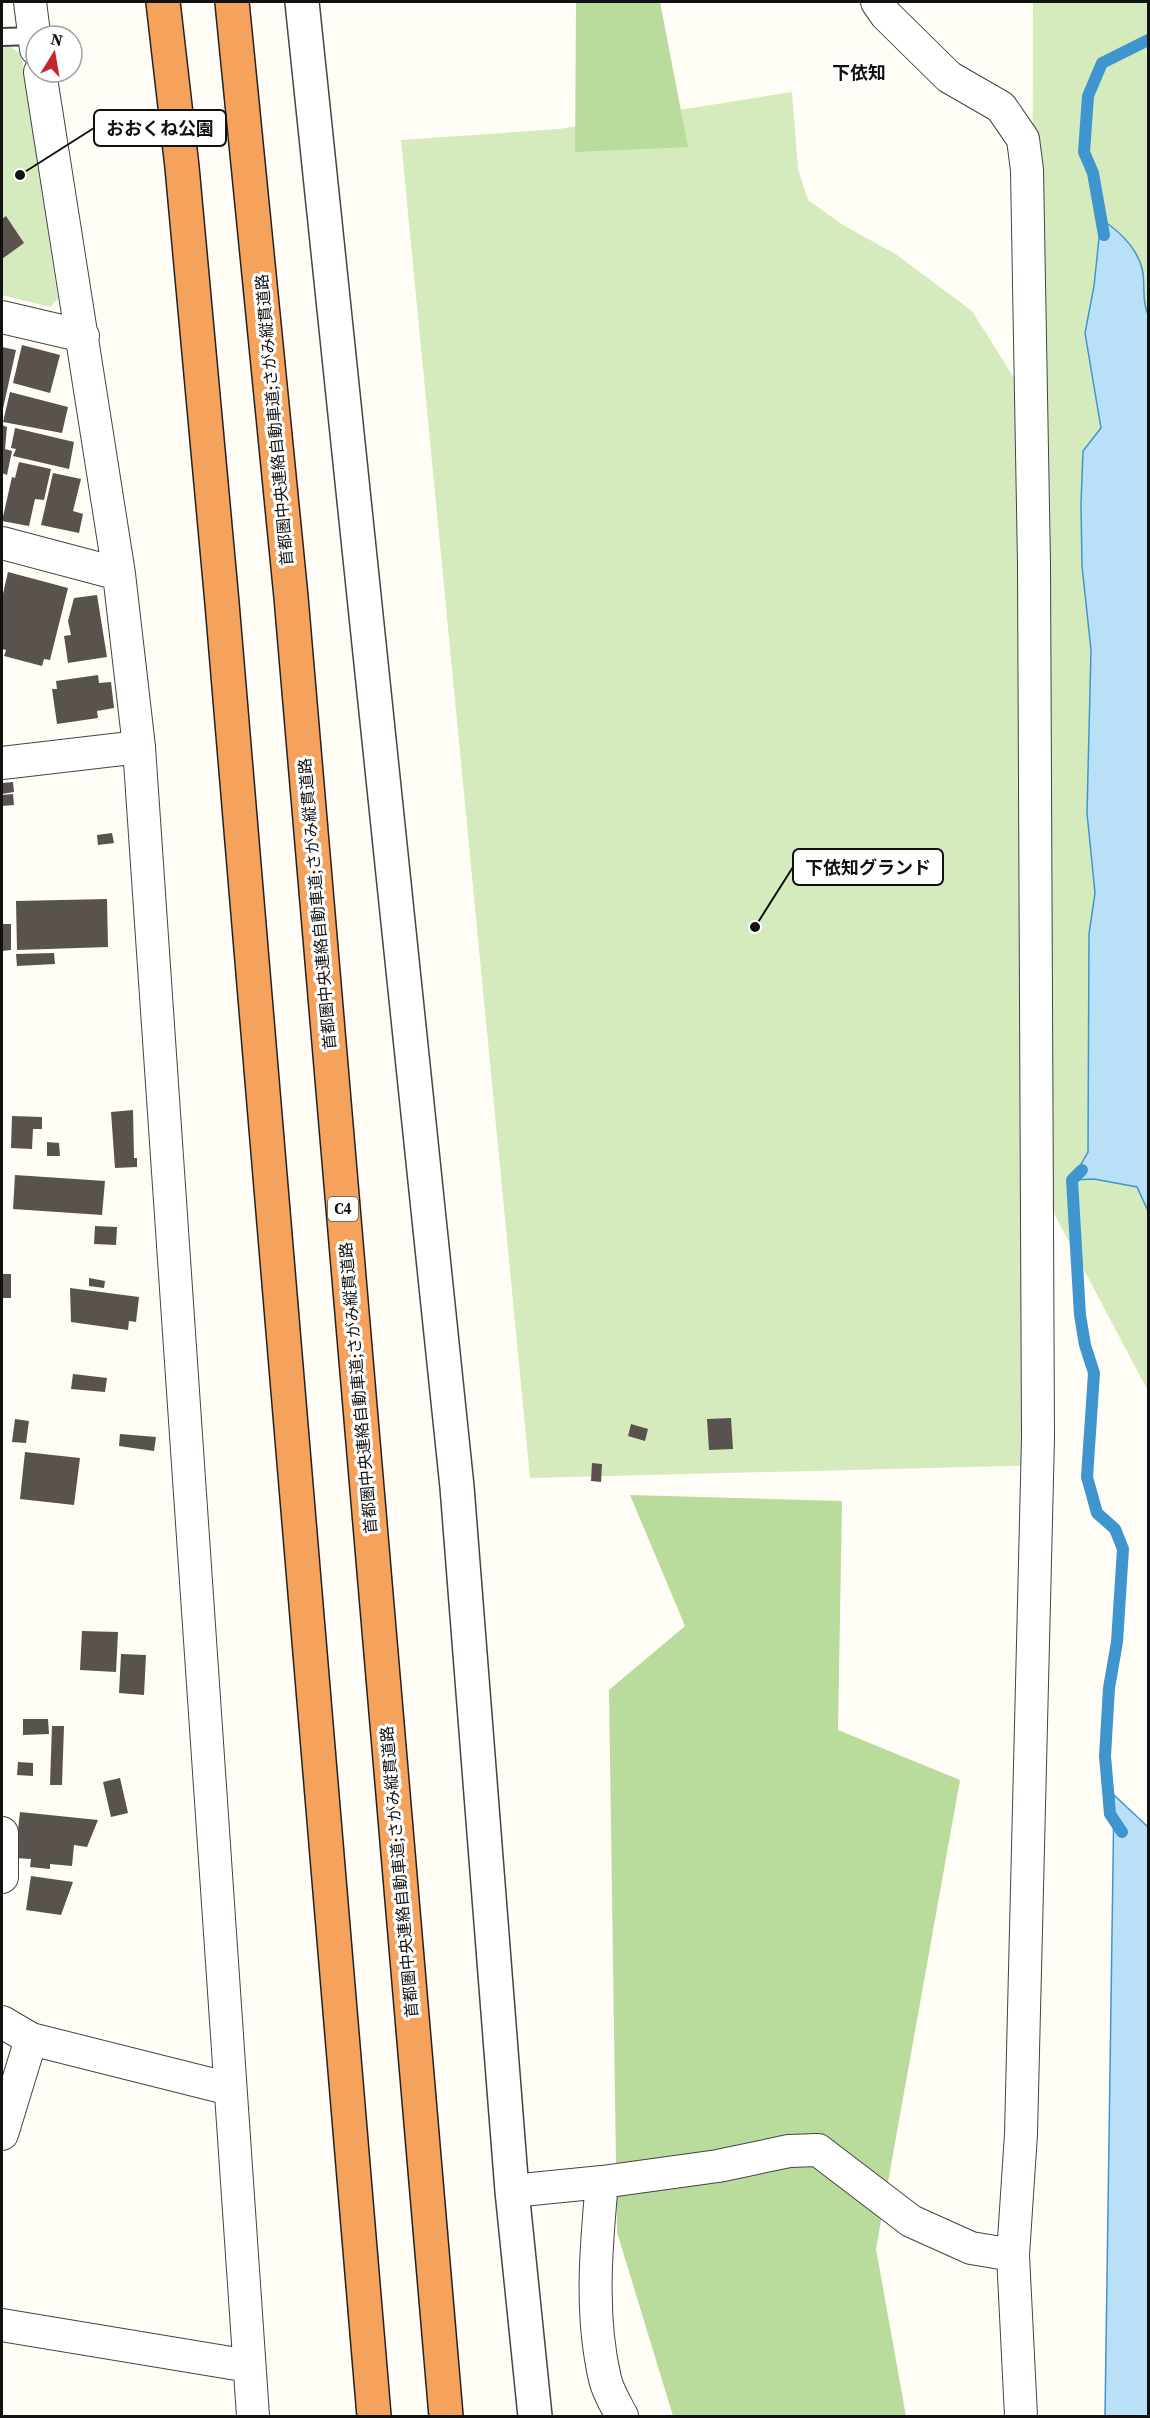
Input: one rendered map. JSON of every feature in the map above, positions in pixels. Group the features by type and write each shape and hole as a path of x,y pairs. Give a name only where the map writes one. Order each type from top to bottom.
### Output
{"highway":[{"path":"163,2 182,167 224,627 374,2416"},
{"name":"首都圏中央連絡自動車道;さがみ縦貫道路","path":"232,2 292,609 446,2416"}],"street":[{"path":"30,2 33,24"},
{"path":"302,2 457,1487 512,2191 535,2416"},
{"path":"877,2 886,15 949,77 1001,107 1023,139 1027,170 1034,576 1038,1438 1022,2134 1013,2255 1021,2416"},
{"path":"42,84 119,574 139,747 253,2416"},
{"path":"2,317 83,336"},
{"path":"2,543 119,574"},
{"path":"2,763 139,747"},
{"path":"2,1833 2,1877"},
{"path":"2,2022 31,2039 230,2089"},
{"path":"2,2134 31,2039"},
{"path":"512,2191 602,2182 718,2166 789,2151 818,2150 911,2221 971,2248 1013,2255"},
{"path":"602,2182 596,2247 597,2323 605,2381 622,2416"},
{"path":"2,2325 249,2366"}],"lane":[{"path":"2,37 24,40"}],"green space":[{"path":"576,2 660,2 688,147 575,152"},
{"path":"1033,2 1148,2 1148,1391 1040,1187 1046,1465 530,1478 401,140 559,129 792,92 798,169 808,200 843,225 897,255 972,311 1021,389 1031,777"},
{"path":"2,45 8,45 21,54 58,299 50,307 2,295"},
{"path":"630,1495 842,1501 838,1730 960,1780 876,2249 906,2416 673,2416 617,2232 609,1690 685,1626"}],"water":[{"path":"1101,219 1126,240 1136,253 1142,268 1148,315 1148,1211 1137,1187 1094,1179 1072,1180 1088,1152 1089,934 1095,893 1087,813 1091,650 1082,566 1081,504 1083,451 1101,428 1085,333 1094,286"},
{"path":"1114,1795 1148,1827 1148,2416 1105,2416"}],"building":[{"path":"6,216 24,243 2,259 2,219"},
{"path":"22,345 60,355 50,393 13,383"},
{"path":"2,347 16,350 2,413"},
{"path":"10,392 68,407 62,433 3,422"},
{"path":"2,425 7,427 5,449 12,451 7,475 2,473"},
{"path":"15,428 74,442 69,469 13,456 16,449 11,448"},
{"path":"19,462 51,469 44,500 35,499 29,526 2,521 12,477 15,478"},
{"path":"53,473 81,479 73,511 83,514 79,533 41,525"},
{"path":"8,572 68,588 50,660 44,659 42,666 4,656 6,650 2,649 2,598"},
{"path":"97,595 107,657 68,663 64,636 71,635 68,621 74,598"},
{"path":"98,675 99,683 111,682 114,708 97,711 98,718 57,724 52,689 57,689 56,681"},
{"path":"13,782 14,792 2,794 2,783"},
{"path":"13,794 14,805 2,806 2,795"},
{"path":"112,833 114,843 98,845 97,835"},
{"path":"107,899 108,947 17,950 16,901"},
{"path":"2,924 11,924 11,950 2,951"},
{"path":"54,953 55,964 17,966 16,954"},
{"path":"133,1110 134,1158 137,1158 137,1167 115,1168 111,1112"},
{"path":"12,1116 42,1117 42,1129 33,1129 32,1149 11,1148"},
{"path":"47,1142 59,1143 60,1156 47,1156"},
{"path":"15,1175 105,1181 102,1215 13,1209"},
{"path":"95,1226 117,1227 116,1245 94,1244"},
{"path":"2,1274 11,1274 11,1298 2,1298"},
{"path":"89,1278 105,1281 104,1288 89,1286"},
{"path":"70,1288 139,1297 136,1322 129,1321 128,1330 71,1322"},
{"path":"73,1374 107,1378 105,1392 71,1389"},
{"path":"731,1418 733,1449 709,1450 707,1419"},
{"path":"15,1419 29,1421 26,1443 12,1442"},
{"path":"631,1424 648,1429 645,1441 628,1436"},
{"path":"120,1434 156,1437 154,1451 119,1446"},
{"path":"25,1452 80,1458 74,1505 20,1499"},
{"path":"592,1463 602,1464 601,1482 591,1481"},
{"path":"82,1631 118,1632 116,1672 80,1670"},
{"path":"121,1654 146,1655 144,1695 119,1693"},
{"path":"23,1719 48,1719 49,1734 23,1735"},
{"path":"52,1726 64,1726 62,1785 50,1785"},
{"path":"18,1762 33,1763 33,1776 17,1775"},
{"path":"120,1778 128,1813 111,1817 103,1782"},
{"path":"20,1812 98,1820 87,1847 74,1845 72,1866 50,1864 50,1869 30,1867 31,1859 15,1858"},
{"path":"31,1876 73,1882 61,1915 26,1910"}],"waterway":[{"path":"1104,235 1093,173 1084,152 1088,96 1102,63 1148,40"},
{"path":"1082,1170 1072,1180 1080,1315 1085,1345 1094,1373 1087,1477 1097,1513 1115,1529 1123,1549 1117,1642 1109,1688 1105,1756 1110,1814 1122,1832"}],"place":[{"name":"おおくね公園","path":"20,175"},
{"name":"下依知グランド","path":"755,927"}],"district":[{"name":"下依知","path":"859,73"}]}
